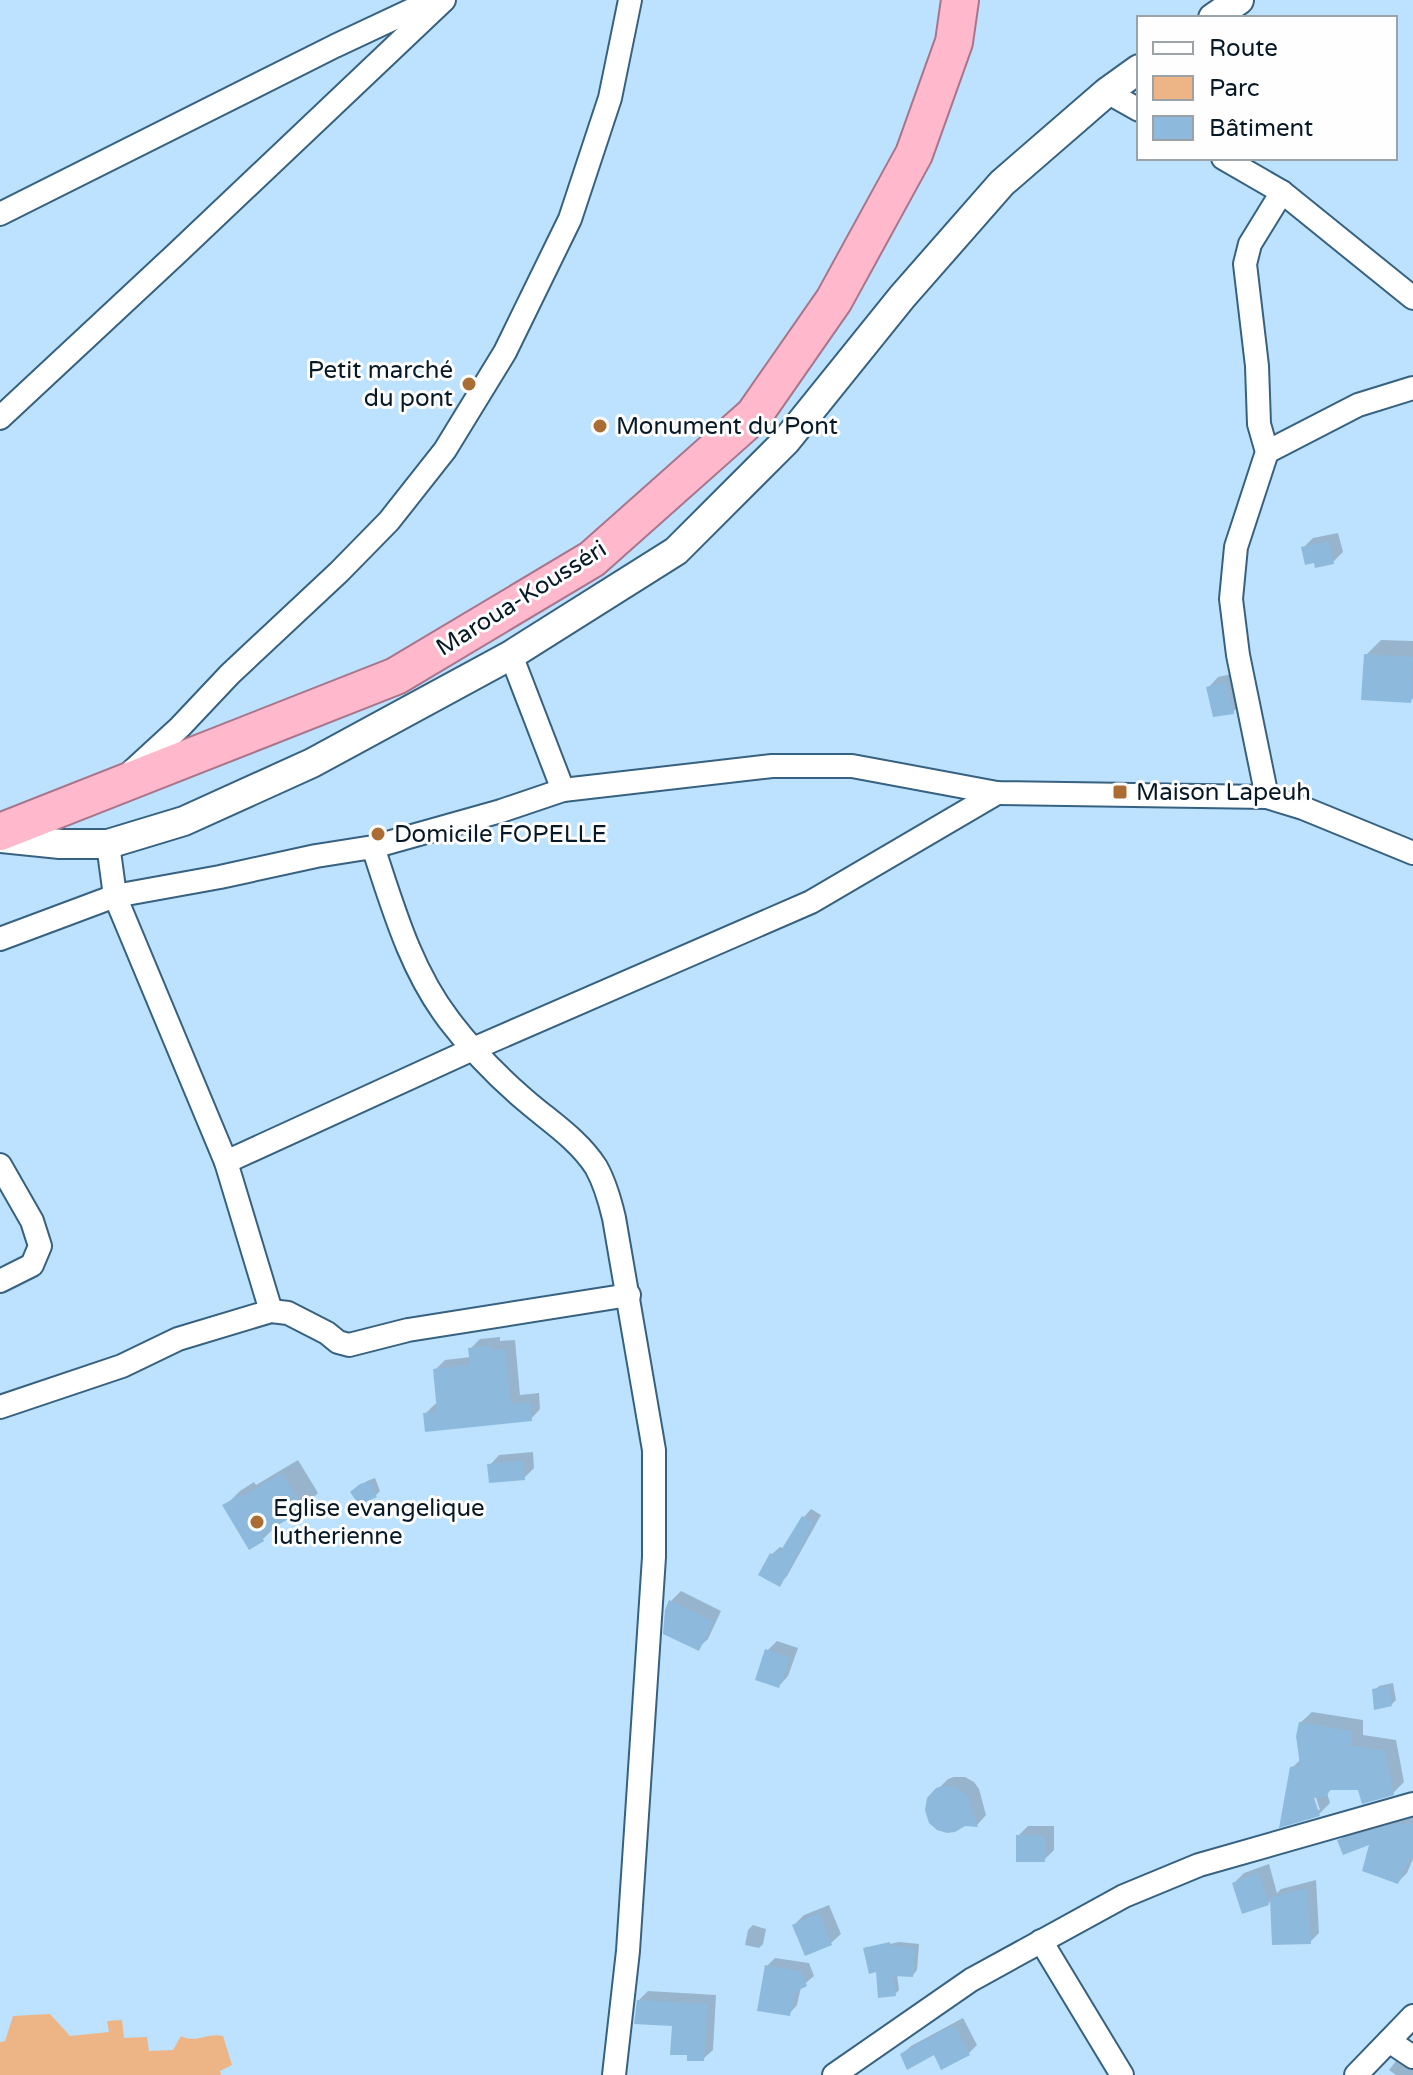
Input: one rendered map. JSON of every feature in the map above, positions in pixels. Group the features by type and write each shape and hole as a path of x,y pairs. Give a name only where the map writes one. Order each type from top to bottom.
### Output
{"highway":[{"name":"Maroua-Kousséri","path":"0,835 396,676 592,559 754,415 834,300 914,154 954,42 960,0"}],"street":[{"path":"0,214 433,0"},
{"path":"0,418 444,0"},
{"path":"116,786 349,562 389,521 445,450 505,352 570,219 610,98 630,0"},
{"path":"1216,16 1239,0"},
{"path":"0,835 60,844 108,844 184,821 312,763 511,655 676,551 786,441 902,297 1002,183 1107,92 1137,70"},
{"path":"1107,92 1137,109"},
{"path":"1226,160 1282,192 1413,298"},
{"path":"1267,797 1238,655 1231,599 1236,547 1267,452 1259,424 1257,366 1245,264 1250,244 1282,192"},
{"path":"1267,452 1358,405 1413,388"},
{"path":"511,655 563,790"},
{"path":"0,939 115,896 373,847 563,790 772,766 852,766 997,793 1267,797 1303,808 1413,853"},
{"path":"226,1162 473,1049 811,902 997,793"},
{"path":"108,844 115,896 226,1162 271,1311"},
{"path":"373,847 398,923 420,972 447,1018 473,1049 525,1100 579,1146 595,1167 608,1195 629,1295 654,1450 654,1557 628,1951 614,2075"},
{"path":"0,1165 32,1221 40,1246 32,1265 0,1281"},
{"path":"0,1407 122,1366 178,1339 271,1311 288,1313 338,1342 349,1345 408,1330 629,1295"},
{"path":"834,2075 971,1980 1124,1896 1199,1865 1413,1804"},
{"path":"1041,1941 1122,2075"},
{"path":"1356,2075 1413,2016"},
{"path":"1389,2041 1413,2057"}],"green space":[{"path":"50,2014 70,2036 109,2032 107,2021 122,2020 124,2038 147,2037 149,2051 173,2050 181,2036 192,2039 223,2036 232,2065 220,2071 221,2075 0,2075 0,2042 5,2041 13,2016"}],"building":[{"path":"1329,541 1334,564 1315,568 1314,563 1305,565 1301,547"},
{"path":"1364,654 1413,657 1411,703 1361,700"},
{"path":"1226,682 1234,714 1213,717 1206,687"},
{"path":"491,1346 491,1350 505,1349 511,1404 530,1402 532,1421 425,1432 423,1413 437,1412 433,1369 470,1365 468,1348"},
{"path":"523,1461 525,1480 489,1483 487,1464"},
{"name":"Eglise evangelique lutherienne","path":"282,1473 304,1510 261,1535 264,1541 249,1550 222,1505"},
{"path":"370,1481 377,1497 359,1505 350,1492"},
{"path":"802,1516 814,1523 780,1587 758,1575 770,1553 775,1556 778,1550 780,1552"},
{"path":"669,1600 713,1621 699,1651 663,1634"},
{"path":"765,1649 790,1658 779,1688 755,1680"},
{"path":"1389,1686 1392,1706 1374,1710 1372,1689"},
{"path":"1299,1722 1352,1731 1352,1746 1385,1751 1394,1795 1362,1804 1358,1790 1330,1790 1326,1797 1314,1798 1320,1816 1279,1828 1290,1767 1300,1765 1296,1736"},
{"path":"954,1786 967,1795 978,1827 965,1826 947,1833 929,1823 925,1810 927,1798 936,1788"},
{"path":"1399,1823 1413,1823 1413,1857 1398,1884 1362,1871 1369,1845 1343,1855 1337,1840"},
{"path":"1016,1835 1045,1835 1045,1862 1016,1862"},
{"path":"1259,1872 1269,1905 1242,1914 1232,1883"},
{"path":"1307,1888 1311,1944 1272,1945 1270,1898"},
{"path":"819,1913 832,1945 805,1956 792,1925"},
{"path":"890,1942 890,1945 915,1948 913,1977 893,1976 896,1996 878,1998 876,1972 869,1974 863,1948"},
{"path":"765,1965 801,1971 807,1986 795,1992 790,2016 757,2011"},
{"path":"637,2000 707,2004 704,2061 687,2061 687,2055 670,2055 672,2026 634,2024"},
{"path":"954,2025 970,2055 941,2070 934,2055 907,2070 900,2054"}],"place":[{"name":"Petit marché du pont","path":"469,384"},
{"name":"Monument du Pont","path":"600,426"},
{"name":"Maison Lapeuh","path":"1120,792"},
{"name":"Domicile FOPELLE","path":"378,834"},
{"name":"Eglise evangelique lutherienne","path":"257,1522"}]}
